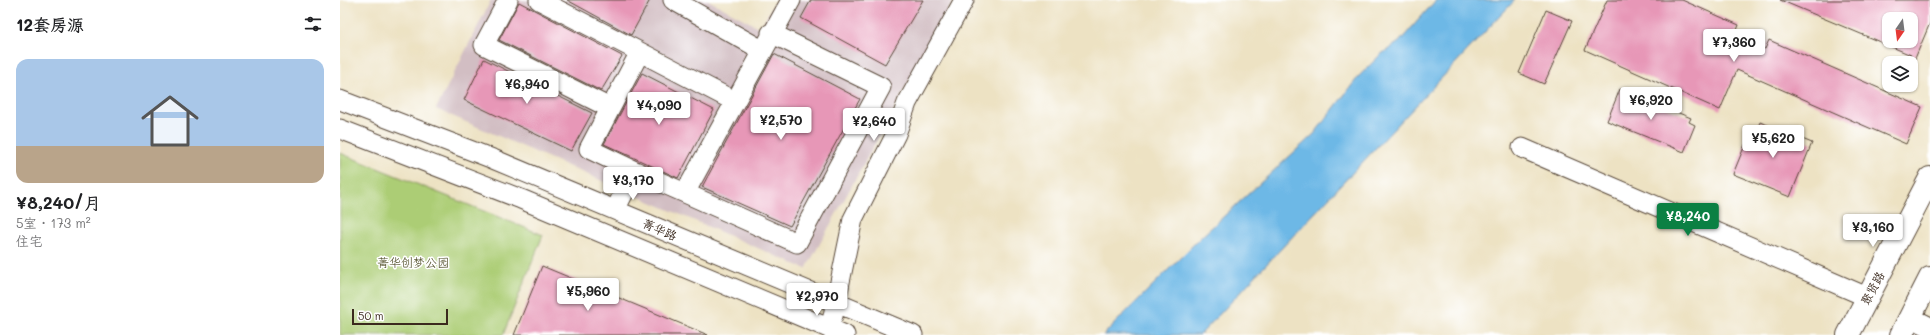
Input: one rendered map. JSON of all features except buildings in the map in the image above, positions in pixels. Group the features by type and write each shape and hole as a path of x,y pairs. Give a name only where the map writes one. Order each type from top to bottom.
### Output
{"main road":[{"name":"聚贤路","path":"1848,335 1930,178"},
{"path":"1905,326 1930,278"}],"street":[{"path":"508,0 484,45 610,108"},
{"path":"539,0 734,101"},
{"path":"672,0 762,50"},
{"path":"685,193 762,50 791,0"},
{"path":"340,129 521,199 835,333 836,304 853,219 896,134 907,103 964,0"},
{"path":"772,33 881,87 907,103"},
{"path":"640,52 589,149 797,244 881,87"},
{"name":"菁华路","path":"340,100 493,159 913,335"},
{"path":"1522,148 1867,297"},
{"path":"615,210 635,171"},
{"path":"1905,326 1930,327"}],"shaded area":[{"path":"491,0 708,0 760,28 776,0 954,0 806,269 436,109"}],"green space":[{"name":"菁华创梦公园","path":"340,153 543,235 503,335 340,335"}],"water":[{"path":"1436,0 1515,0 1200,335 1103,335 1200,238 1314,134 1359,76 1380,55 1399,42"}]}
